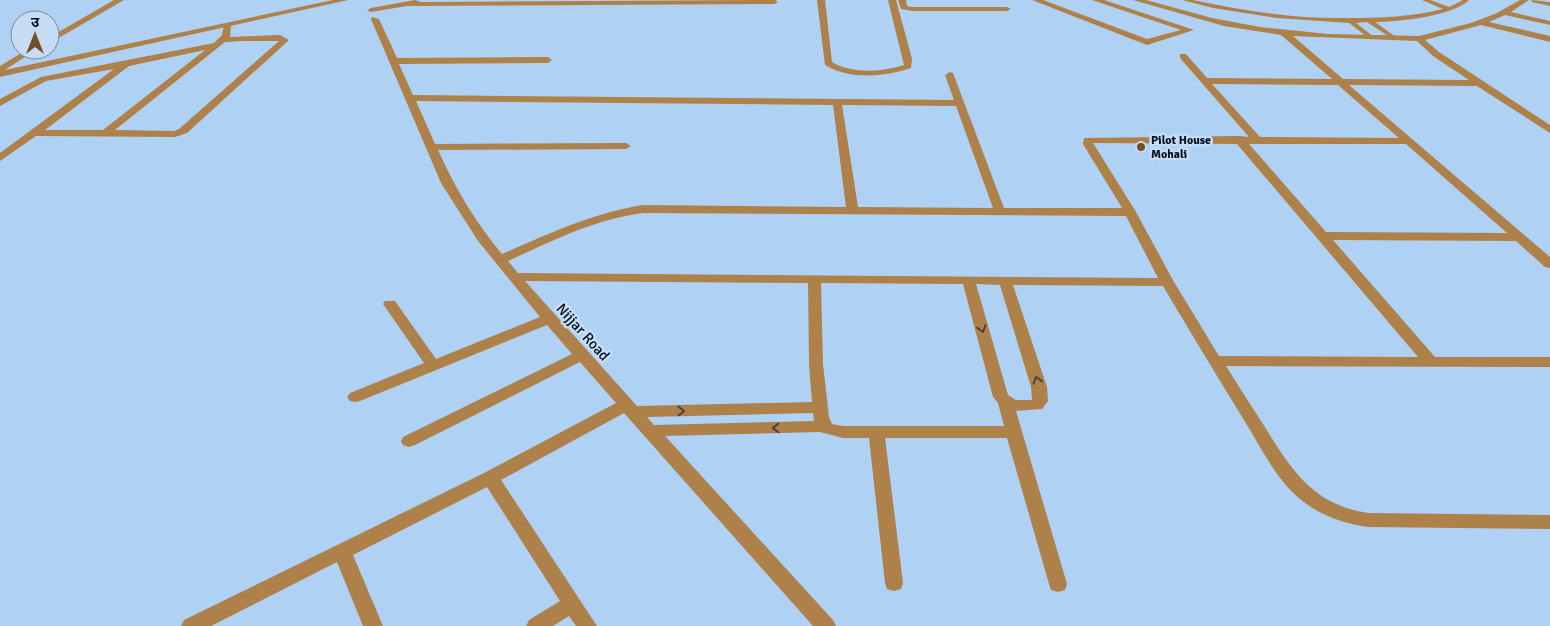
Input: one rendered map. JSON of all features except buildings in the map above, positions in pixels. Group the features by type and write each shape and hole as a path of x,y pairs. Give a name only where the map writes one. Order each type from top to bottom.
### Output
{"street":[{"path":"60,34 120,0"},
{"path":"0,74 344,0"},
{"name":"Nijjar Road","path":"365,0 447,183 464,211 500,260 549,319 629,409 826,626"},
{"path":"372,13 424,0"},
{"path":"460,2 471,0"},
{"path":"821,0 828,63 840,69 871,72 897,70 908,66 908,59 892,0"},
{"path":"902,0 904,7 912,9 1007,9"},
{"path":"1036,0 1148,42 1190,30 1103,1"},
{"path":"1137,0 1237,26 1283,32 1419,39 1483,23 1506,13 1525,0"},
{"path":"1535,0 1550,4"},
{"path":"408,4 639,1 774,2"},
{"path":"1506,13 1550,23"},
{"path":"1483,23 1550,39"},
{"path":"105,133 226,36 227,26"},
{"path":"213,29 215,36 220,41"},
{"path":"1283,32 1550,264"},
{"path":"0,103 44,79 126,64 220,41 242,38 280,38 285,40 183,131 176,134 34,133"},
{"path":"1419,39 1436,54 1550,130"},
{"path":"1183,56 1256,139"},
{"path":"0,70 16,60"},
{"path":"393,61 548,60"},
{"path":"0,158 126,64"},
{"path":"950,75 1000,212"},
{"path":"1204,81 1479,83"},
{"path":"410,98 960,103"},
{"path":"837,101 852,209"},
{"path":"1239,139 1431,362"},
{"path":"1407,141 1256,139 1088,140 1088,144 1130,212 1167,282 1214,361 1288,478 1306,494 1328,510 1351,518 1370,520 1550,522"},
{"path":"431,147 626,146"},
{"path":"500,260 603,216 629,210 852,209 1130,212"},
{"path":"1321,236 1519,237"},
{"path":"514,277 969,282 1167,282"},
{"path":"814,280 819,407 825,426"},
{"path":"969,282 1001,397 1005,402 1058,584"},
{"path":"1005,402 1021,407 1037,405 1040,394 1006,282"},
{"path":"390,304 433,365"},
{"path":"355,397 549,319"},
{"path":"409,441 582,355"},
{"path":"1214,361 1550,362"},
{"path":"191,626 629,409 819,407"},
{"path":"650,431 825,426 834,431 1013,432"},
{"path":"876,432 894,583"},
{"path":"490,478 587,626"},
{"path":"342,551 374,626"},
{"path":"536,626 572,604"}],"lane":[{"path":"1185,0 1226,8 1294,17 1348,20 1413,17 1449,9 1461,5 1466,0"},
{"path":"1225,0 1226,8"},
{"path":"1425,0 1449,9"},
{"path":"1348,20 1372,38"},
{"path":"1369,20 1394,38"}],"place":[{"name":"Pilot House Mohali","path":"1141,147"}]}
